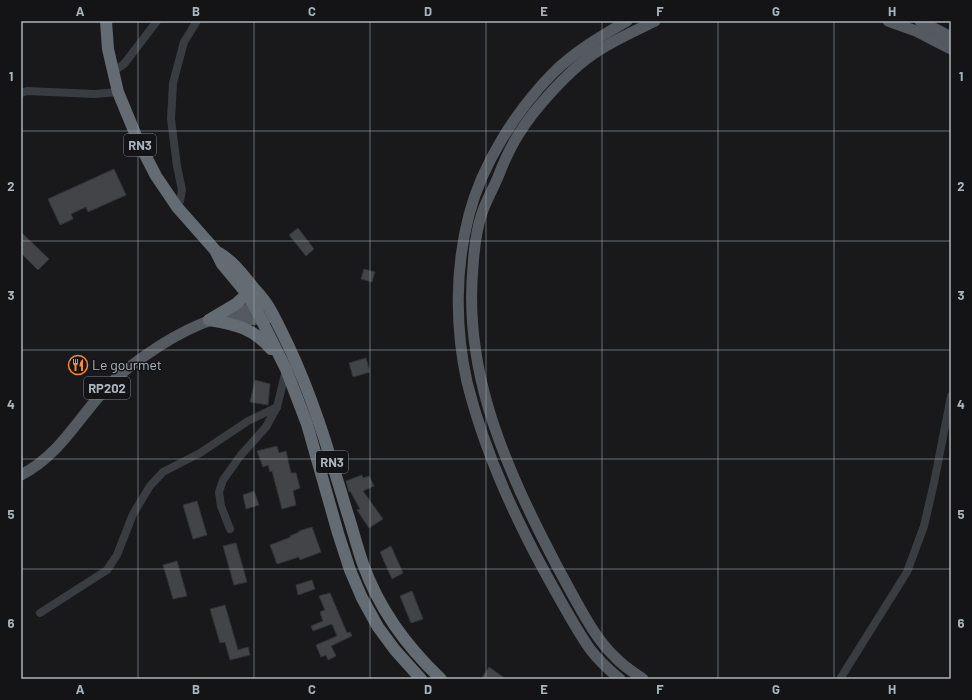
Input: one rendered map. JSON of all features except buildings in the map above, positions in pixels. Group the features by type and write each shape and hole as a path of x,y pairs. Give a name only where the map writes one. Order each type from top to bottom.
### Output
{"highway":[{"name":"RN3","path":"106,21 108,49 112,72 118,92 139,144 156,176 177,207 214,250 222,264 247,294 255,308 285,367 311,438 338,534 350,570 362,598 378,627 395,650 421,679"},
{"name":"RN3","path":"214,250 226,257 268,305 274,316 303,376 323,433 363,565 375,592 390,619 406,642 424,663 441,679"},
{"path":"209,320 236,304 247,294"},
{"path":"209,320 245,328 261,338 285,367"},
{"path":"311,438 323,433"}],"main road":[{"path":"620,679 599,660 570,618 539,563 501,484 477,419 467,381 459,326 458,284 462,244 469,214 479,183 494,153 511,126 530,98 553,73 580,50 627,21"},
{"path":"642,679 614,657 586,619 521,496 497,436 480,377 471,320 471,284 475,244 482,213 507,155 521,130 564,79 590,57 626,35 655,21"},
{"path":"888,21 916,32 951,49"},
{"path":"920,21 951,37"},
{"path":"209,320 230,313 268,305"},
{"path":"209,320 260,319 274,316"},
{"name":"RP202","path":"21,475 39,463 55,449 73,430 101,393 128,368 176,335 209,320"}],"street":[{"path":"112,72 124,64 157,21"},
{"path":"177,207 182,190 177,166 171,119 173,84 184,42 197,21"},
{"path":"21,93 27,91 95,94 118,92"},
{"path":"230,529 221,506 220,492 223,480 241,455 266,428 277,407 285,367"},
{"path":"840,679 907,572 926,519 951,396"},
{"path":"40,613 107,570 117,555 133,514 150,486 162,472 200,453 248,421 277,407"}],"place":[{"name":"Le gourmet","path":"78,365"}]}
